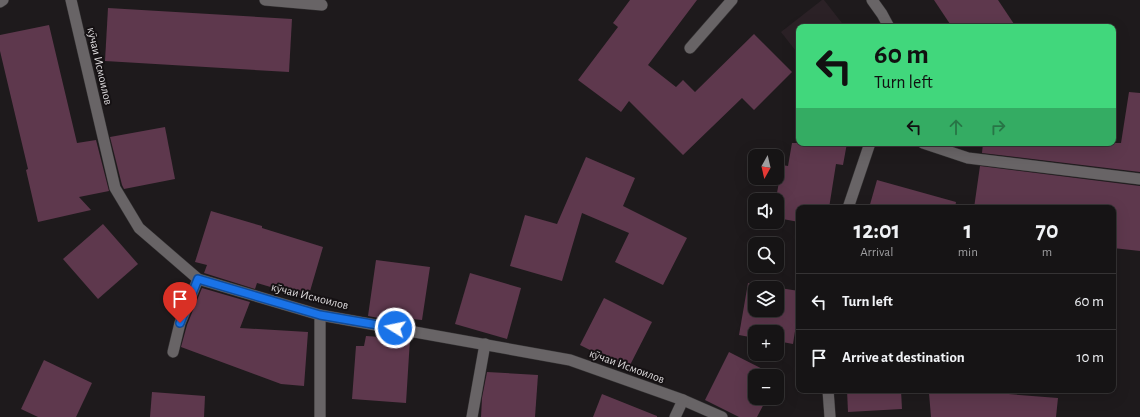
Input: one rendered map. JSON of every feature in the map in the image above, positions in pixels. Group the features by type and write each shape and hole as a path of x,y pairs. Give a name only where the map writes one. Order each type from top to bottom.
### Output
{"street":[{"name":"кӯчаи Исмоилов","path":"71,0 115,188 140,228 198,279 320,315 570,360 683,400 722,417"},
{"path":"265,0 322,5"},
{"path":"690,48 732,0"},
{"path":"872,0 887,24"},
{"path":"849,205 869,146"},
{"path":"932,146 968,158 1140,178"},
{"path":"173,352 180,323 198,279"},
{"path":"320,315 320,417"},
{"path":"472,417 485,344"},
{"path":"828,393 830,417"},
{"path":"675,417 683,400"}],"shaded area":[{"path":"822,0 824,0 843,24 796,24 796,51 781,32"}],"building":[{"path":"630,0 697,0 648,65 676,87 683,80 695,92 754,34 792,72 754,110 742,98 683,155 629,101 621,112 578,80 618,27 613,23"},
{"path":"934,0 998,0 1014,24 950,24"},
{"path":"108,8 292,19 289,72 105,61"},
{"path":"49,25 77,143 96,140 109,191 79,197 91,210 38,222 26,170 28,169 0,51 0,35"},
{"path":"1129,92 1140,93 1140,172 982,153 983,146 1116,146 1116,143 1121,143"},
{"path":"165,127 175,179 124,189 110,137"},
{"path":"792,143 796,143 796,146 846,146 843,165 836,164 829,205 796,205 796,221 784,219 784,193 777,193 778,185 784,185 784,165 788,166"},
{"path":"586,157 635,178 623,206 687,238 663,285 615,262 629,233 582,213 562,281 510,266 525,215 557,224"},
{"path":"980,166 1140,186 1140,251 1116,248 1116,205 974,205"},
{"path":"877,180 956,202 956,205 870,205"},
{"path":"211,211 262,226 262,228 323,247 308,298 257,283 255,289 204,273 207,265 195,262"},
{"path":"103,224 138,264 98,299 63,259"},
{"path":"376,260 430,267 422,320 412,319 411,324 368,316"},
{"path":"470,273 521,288 507,339 455,324"},
{"path":"748,283 748,317 784,317 784,289 796,291 796,324 793,344 784,342 784,325 748,325 748,337 739,335"},
{"path":"202,288 250,302 240,328 308,332 304,386 281,384 181,347 187,325"},
{"path":"604,298 652,322 628,369 580,345"},
{"path":"366,336 410,339 406,403 352,399 356,346 364,346"},
{"path":"729,352 762,369 748,369 748,405 763,405 757,417 739,417 705,400"},
{"path":"44,360 92,383 76,417 38,417 21,409"},
{"path":"487,372 538,375 535,417 481,417 482,398"},
{"path":"152,392 205,396 204,417 150,417"},
{"path":"847,393 901,393 902,409 848,412"},
{"path":"929,393 996,393 1058,398 1056,417 931,417"},
{"path":"602,394 657,416 657,417 593,417"}],"route":[{"path":"180,323 198,279 320,315 395,328"}]}
